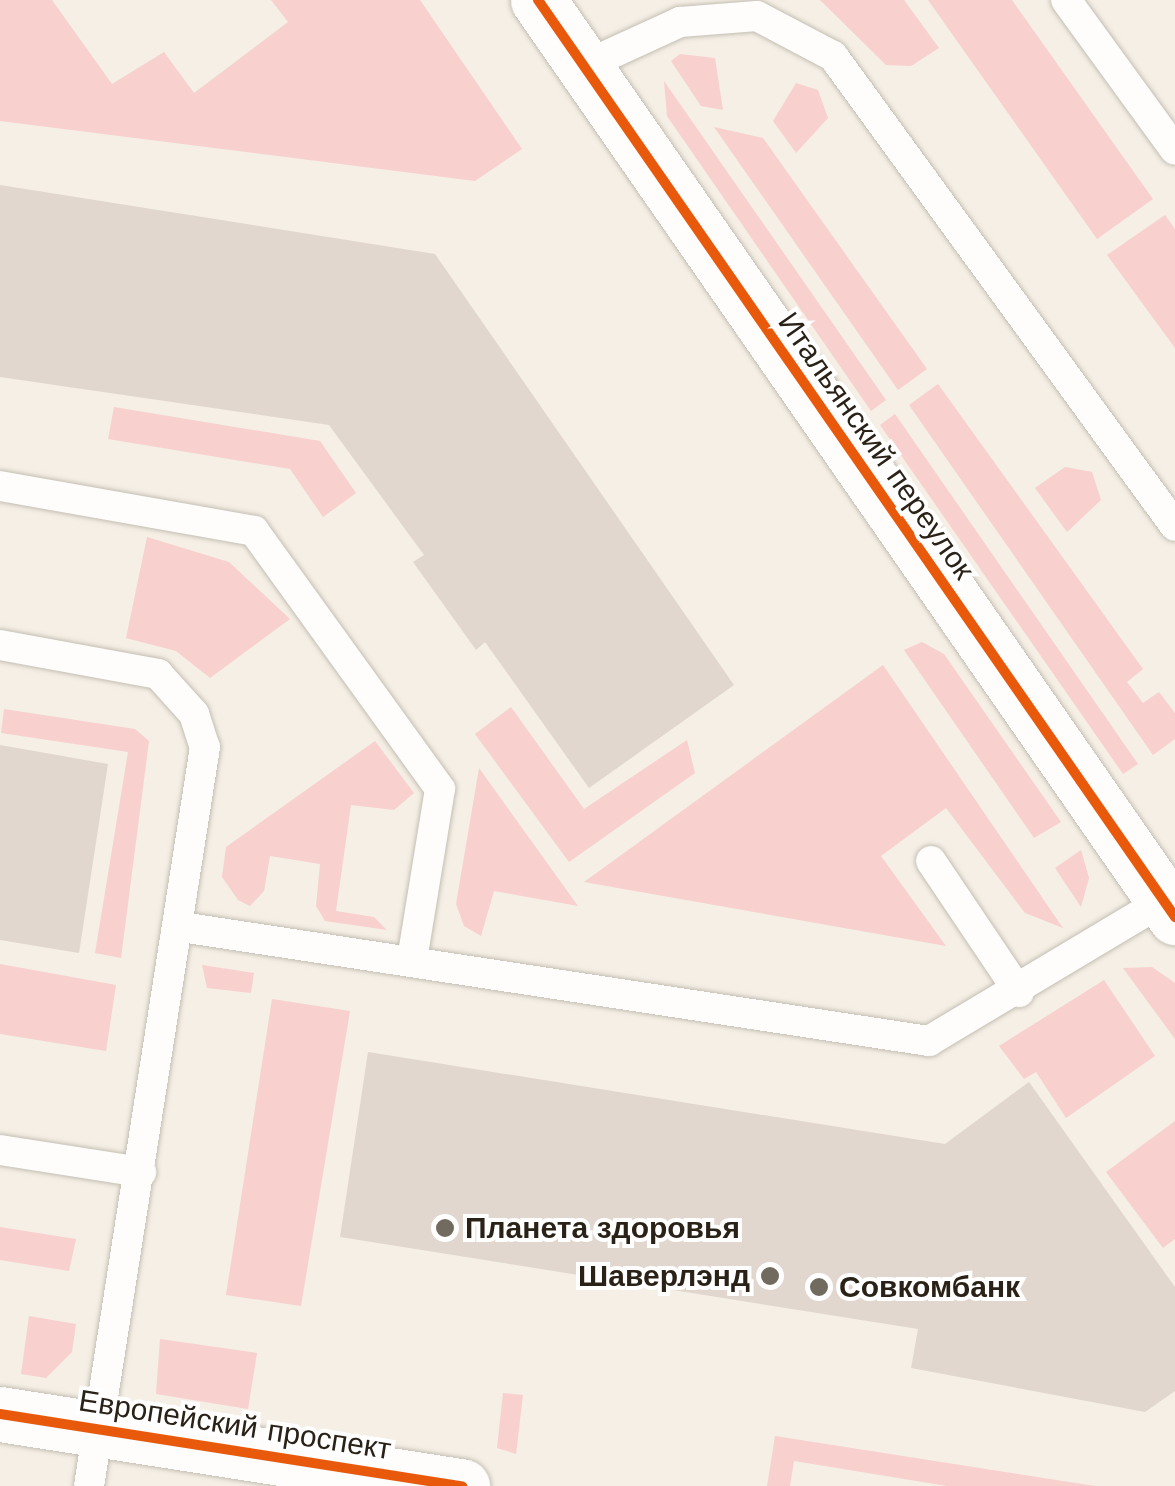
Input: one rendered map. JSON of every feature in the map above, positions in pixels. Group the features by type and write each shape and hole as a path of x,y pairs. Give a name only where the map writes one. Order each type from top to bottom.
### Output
{"street":[{"name":"Итальянский переулок","path":"538,0 1169,909"},
{"name":"Европейский проспект","path":"0,1414 462,1486"}],"lane":[{"path":"1066,0 1175,150"},
{"path":"584,66 680,22 757,16 833,56 1175,526"},
{"path":"0,486 254,530 440,789 412,960"},
{"path":"0,645 158,674 194,714 205,747 181,927 89,1486"},
{"path":"931,861 1018,992"},
{"path":"181,927 929,1041 1169,909"},
{"path":"0,1150 141,1172"}],"shaded area":[{"path":"0,0 52,0 112,84 164,52 194,93 288,22 271,0 420,0 522,149 475,181 0,121"},
{"path":"820,0 904,0 939,48 911,66 886,65"},
{"path":"928,0 1012,0 1153,199 1097,239"},
{"path":"680,54 715,58 723,110 701,106 671,61"},
{"path":"664,81 886,400 871,411 667,116"},
{"path":"796,83 818,90 828,118 796,153 773,121"},
{"path":"714,127 763,138 927,369 898,390"},
{"path":"1165,215 1175,229 1175,348 1107,255"},
{"path":"938,384 1143,669 1127,682 1143,703 1159,692 1175,713 1175,739 1153,755 909,405"},
{"path":"114,407 320,441 356,493 323,517 290,469 108,439"},
{"path":"895,414 1138,764 1123,774 880,425"},
{"path":"1065,467 1092,472 1101,500 1067,532 1035,488"},
{"path":"147,537 229,562 290,619 210,678 176,651 126,638"},
{"path":"922,642 944,654 1061,822 1034,838 904,650"},
{"path":"883,665 1063,928 1025,913 946,808 881,856 946,946 584,882"},
{"path":"511,707 584,809 687,740 695,773 569,862 475,734"},
{"path":"4,709 135,729 149,741 121,958 95,953 128,752 1,733"},
{"path":"375,741 414,793 394,810 351,805 336,911 374,917 387,930 325,921 316,906 320,864 270,856 264,891 250,906 238,900 222,877 226,847"},
{"path":"479,768 578,906 494,891 481,936 464,926 456,904"},
{"path":"1081,850 1089,878 1081,907 1055,868"},
{"path":"0,964 116,985 106,1051 0,1034"},
{"path":"202,965 254,973 251,993 207,988"},
{"path":"1152,967 1175,983 1175,1039 1123,968"},
{"path":"1104,980 1155,1056 1066,1118 1036,1072 1024,1079 999,1046"},
{"path":"272,999 350,1011 301,1306 226,1295"},
{"path":"1175,1121 1175,1239 1163,1248 1106,1172"},
{"path":"0,1227 76,1239 69,1271 0,1260"},
{"path":"29,1316 76,1324 72,1352 46,1378 21,1374"},
{"path":"160,1339 257,1353 248,1409 156,1394"},
{"path":"503,1393 523,1395 516,1454 497,1448"},
{"path":"775,1436 1095,1486 947,1486 794,1461 790,1486 767,1486"}],"building":[{"path":"0,185 435,254 734,685 589,788 485,642 476,650 413,562 424,555 329,425 0,377"},
{"path":"0,745 108,764 79,953 0,940"},
{"path":"368,1052 945,1144 1029,1082 1175,1287 1175,1391 1145,1412 911,1368 918,1329 340,1237"}],"cycle path":[{"path":"538,0 1175,917"},
{"path":"0,1414 462,1486"}],"place":[{"name":"Планета здоровья","path":"445,1228"},
{"name":"Шаверлэнд","path":"770,1276"},
{"name":"Совкомбанк","path":"819,1287"}]}
